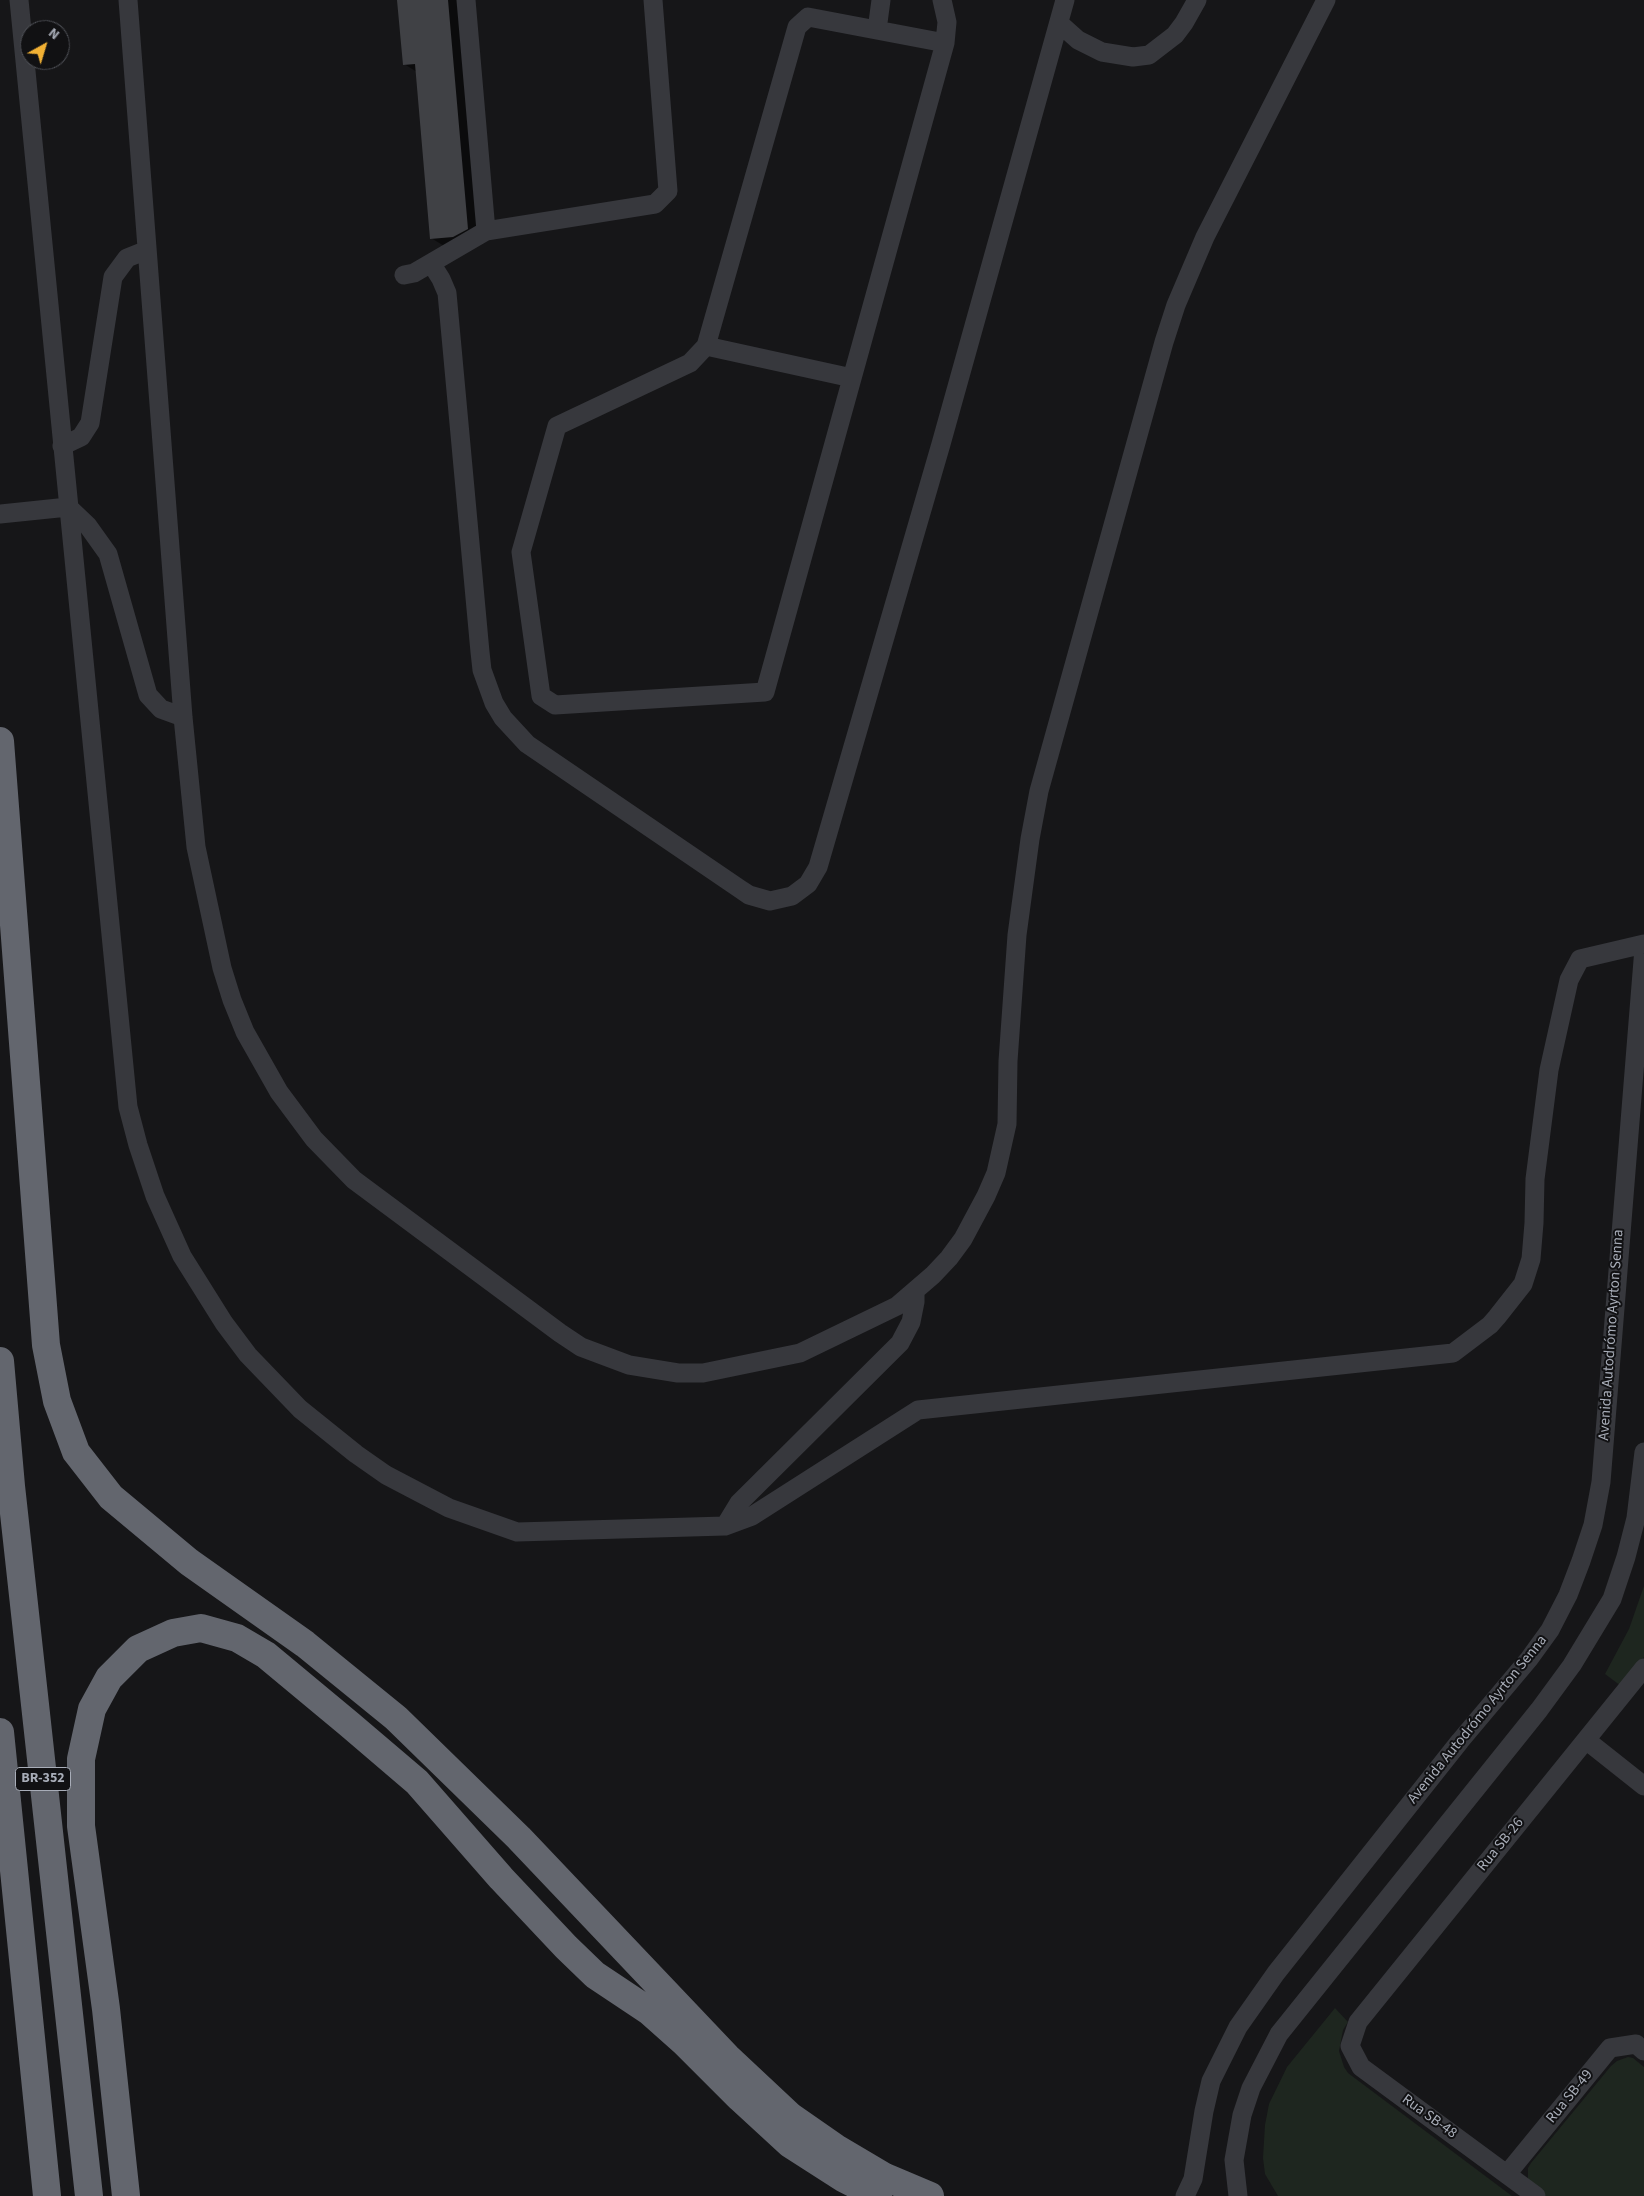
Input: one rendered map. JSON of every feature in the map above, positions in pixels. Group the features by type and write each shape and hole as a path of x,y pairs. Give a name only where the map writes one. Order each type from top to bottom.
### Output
{"highway":[{"path":"0,741 46,1345 57,1401 76,1452 111,1498 190,1562 304,1644 396,1718 519,1838 726,2058 790,2116 836,2148 885,2177 930,2196"},
{"name":"BR-352","path":"0,1361 12,1496 89,2196"},
{"path":"126,2196 106,2009 81,1826 81,1758 92,1709 109,1678 138,1649 173,1633 201,1628 236,1638 266,1655 349,1724 417,1782 501,1878 595,1975 649,2011 790,2144 843,2178 878,2196"},
{"name":"BR-352","path":"0,1732 47,2196"}],"street":[{"path":"19,0 128,1107 138,1145 158,1204 182,1256 202,1290 248,1354 300,1409 349,1449 386,1474 449,1508 517,1532 725,1526 752,1516 918,1410 1453,1353 1497,1317 1523,1284 1531,1259 1535,1179 1549,1070 1569,980 1580,959 1644,946"},
{"path":"128,0 183,717 196,847 222,968 232,1000 246,1032 278,1092 314,1139 354,1180 560,1334 582,1347 604,1358 653,1370 702,1373 800,1353 896,1306 943,1264 963,1239 986,1196 1003,1148 1007,1124 1008,1052 1017,935 1024,878 1039,791 1164,342 1176,305 1204,237 1326,0"},
{"path":"466,0 486,231"},
{"path":"404,275 414,273 486,231 655,204 668,190 653,0"},
{"path":"877,30 880,0"},
{"path":"942,0 947,22 945,43 765,692 555,705 541,696 521,552 557,426 690,363 706,346 797,27 808,17 945,43"},
{"path":"431,263 447,293 480,652 487,687 494,703 509,725 527,744 749,895 770,901 792,896 808,884 818,867 943,435 1065,0"},
{"path":"1059,23 1078,40 1102,52 1133,57 1149,55 1175,35 1184,23 1196,0"},
{"path":"62,446 81,437 90,423 113,277 127,258 147,250"},
{"path":"706,346 852,378"},
{"path":"0,514 68,507 88,526 108,554 148,695 161,709 183,717"},
{"name":"Avenida Autodrómo Ayrton Senna","path":"1185,2196 1193,2179 1211,2081 1238,2027 1276,1973 1460,1741 1529,1659 1550,1630 1568,1595 1581,1561 1593,1525 1601,1482 1644,946"},
{"path":"725,1526 739,1503 900,1343 911,1322 915,1291"},
{"path":"1238,2196 1234,2160 1242,2115 1251,2088 1279,2034 1539,1710 1572,1665 1612,1599 1636,1518 1644,1452"},
{"name":"Rua SB-26","path":"1358,2022 1644,1668"},
{"path":"1586,1740 1644,1786"},
{"name":"Rua SB-48","path":"1358,2022 1350,2046 1361,2068 1536,2196"},
{"name":"Rua SB-49","path":"1507,2174 1610,2048 1636,2044 1644,2050"}],"shaded area":[{"path":"1644,1586 1644,1657 1621,1686 1605,1674 1629,1629"},
{"path":"1335,2008 1348,2022 1343,2030 1339,2051 1348,2073 1512,2196 1278,2196 1265,2174 1263,2158 1265,2125 1269,2104 1287,2067"},
{"path":"1628,2057 1633,2058 1644,2067 1644,2196 1546,2196 1531,2185 1528,2180 1528,2168 1611,2066 1617,2061"}],"building":[{"path":"397,0 448,0 468,229 453,237 430,239 415,64 403,65"}]}
